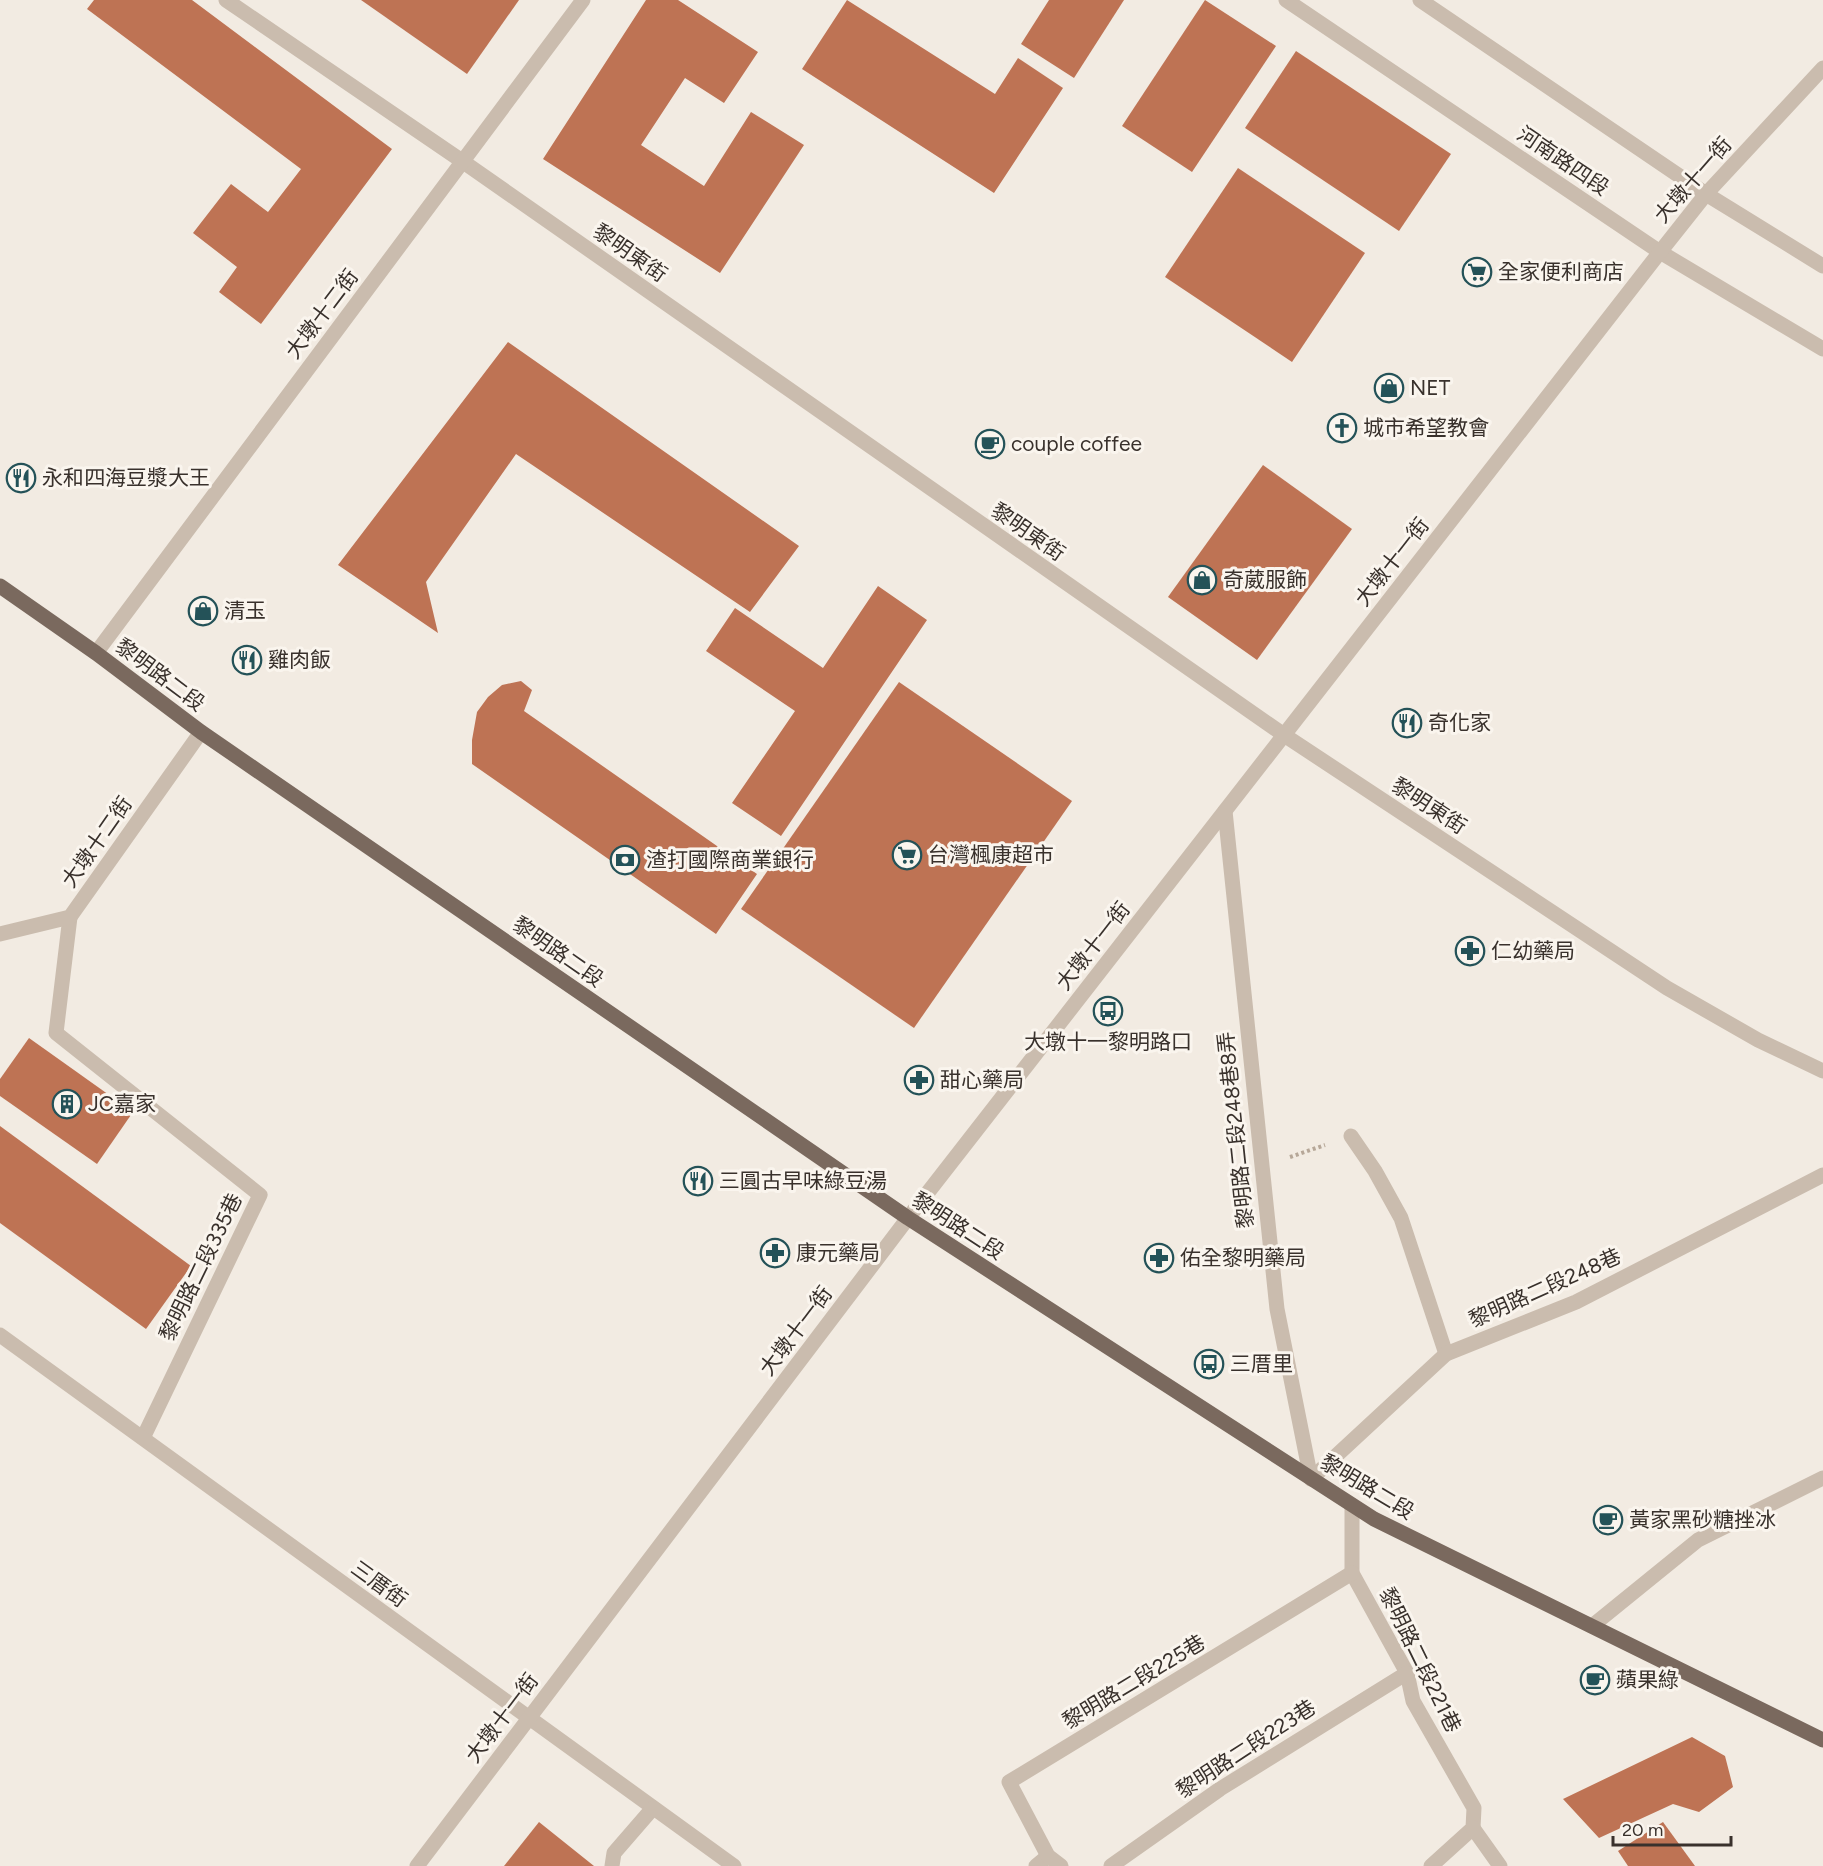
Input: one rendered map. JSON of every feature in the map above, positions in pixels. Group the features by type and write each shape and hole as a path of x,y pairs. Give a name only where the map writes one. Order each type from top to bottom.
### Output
{"main road":[{"name":"黎明路二段","path":"0,586 96,653 201,732 908,1218 1374,1519 1823,1740"}],"street":[{"name":"黎明東街","path":"226,0 462,161 1284,735 1667,988 1758,1040 1823,1071"},
{"name":"大墩十二街","path":"96,653 583,0"},
{"name":"河南路四段","path":"1286,0 1660,252 1823,349"},
{"path":"1420,0 1706,194 1823,266"},
{"name":"大墩十一街","path":"417,1866 908,1218 1660,252 1706,194 1823,68"},
{"name":"大墩十二街","path":"0,934 70,917 201,732"},
{"name":"黎明路二段248巷8弄","path":"1225,811 1260,1167 1277,1309 1311,1479"},
{"name":"黎明路二段335巷","path":"70,917 56,1033 260,1195 143,1437"},
{"path":"1351,1136 1375,1171 1401,1218 1446,1354"},
{"name":"黎明路二段248巷","path":"1311,1479 1446,1354 1575,1302 1823,1174"},
{"name":"三厝街","path":"0,1335 734,1866"},
{"path":"1592,1626 1698,1540 1823,1478"},
{"name":"黎明路二段221巷","path":"1352,1505 1352,1573 1407,1672 1413,1701 1473,1808 1473,1828 1500,1866"},
{"name":"黎明路二段225巷","path":"1042,1861 1009,1782 1352,1573"},
{"name":"黎明路二段223巷","path":"1111,1866 1220,1789 1407,1672"},
{"path":"612,1866 614,1852 654,1808"},
{"path":"1431,1866 1473,1828"},
{"path":"1042,1861 1061,1866"}],"path":[{"path":"1260,1167 1351,1136"}],"building":[{"path":"94,0 192,0 392,149 261,324 219,292 237,267 193,233 231,184 268,212 301,169 87,9"},
{"path":"361,0 519,0 467,74"},
{"path":"646,0 678,0 758,52 724,103 685,78 641,145 704,186 751,112 804,145 720,273 543,159"},
{"path":"847,0 995,94 1018,58 1063,88 994,193 802,69"},
{"path":"1049,0 1124,0 1074,78 1021,44"},
{"path":"1205,0 1276,46 1192,172 1122,126"},
{"path":"1296,51 1451,154 1399,231 1245,128"},
{"path":"1238,168 1365,253 1292,362 1165,277"},
{"path":"508,342 799,546 750,612 516,454 426,582 438,633 338,565"},
{"path":"1263,465 1352,529 1257,660 1168,597"},
{"path":"878,586 927,620 781,836 732,803 795,711 706,651 735,608 823,668"},
{"path":"521,681 532,690 524,711 757,874 716,934 472,764 472,740 477,712 488,697 502,685"},
{"name":"台灣楓康超市","path":"899,682 1072,801 914,1028 741,909"},
{"name":"JC嘉家","path":"29,1038 133,1112 97,1164 0,1096 0,1079"},
{"path":"0,1126 191,1266 146,1329 0,1223"},
{"path":"1692,1737 1725,1756 1733,1787 1699,1812 1673,1804 1599,1838 1563,1799"},
{"path":"539,1822 594,1866 504,1866"},
{"path":"1663,1822 1695,1866 1628,1866 1618,1851"}],"place":[{"name":"全家便利商店","path":"1477,272"},
{"name":"NET","path":"1389,388"},
{"name":"城市希望教會","path":"1342,428"},
{"name":"couple coffee","path":"990,444"},
{"name":"永和四海豆漿大王","path":"21,478"},
{"name":"奇葳服飾","path":"1202,580"},
{"name":"清玉","path":"203,611"},
{"name":"雞肉飯","path":"247,660"},
{"name":"奇化家","path":"1407,723"},
{"name":"台灣楓康超市","path":"907,855"},
{"name":"渣打國際商業銀行","path":"625,860"},
{"name":"仁幼藥局","path":"1470,951"},
{"name":"大墩十一黎明路口","path":"1108,1011"},
{"name":"甜心藥局","path":"919,1080"},
{"name":"JC嘉家","path":"67,1104"},
{"name":"三圓古早味綠豆湯","path":"698,1181"},
{"name":"康元藥局","path":"775,1253"},
{"name":"佑全黎明藥局","path":"1159,1258"},
{"name":"三厝里","path":"1209,1364"},
{"name":"黃家黑砂糖挫冰","path":"1608,1520"},
{"name":"蘋果綠","path":"1595,1680"}]}
